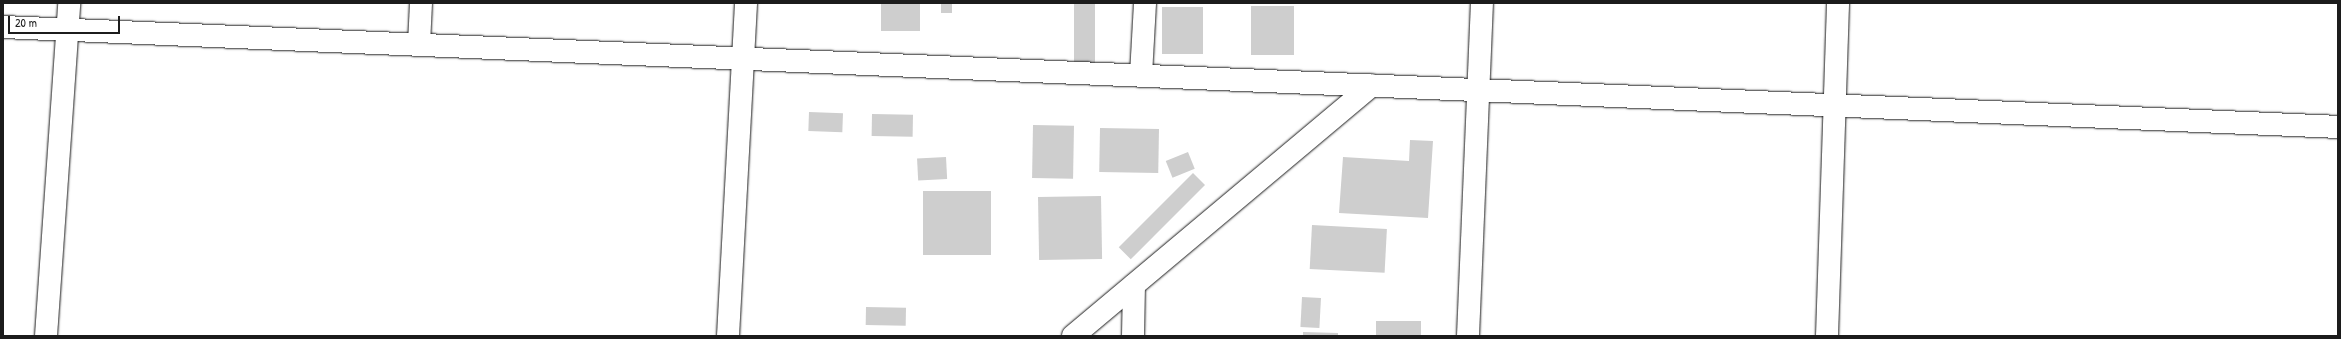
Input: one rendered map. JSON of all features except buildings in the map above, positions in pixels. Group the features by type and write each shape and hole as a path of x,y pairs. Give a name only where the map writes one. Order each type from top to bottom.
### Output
{"street":[{"path":"46,336 69,3"},
{"path":"419,44 421,3"},
{"path":"728,336 746,3"},
{"path":"1141,75 1145,3"},
{"path":"1468,336 1477,90 1482,3"},
{"path":"1827,336 1838,3"},
{"path":"3,27 2338,127"},
{"path":"1073,336 1372,85"},
{"path":"1133,336 1134,285"}]}
